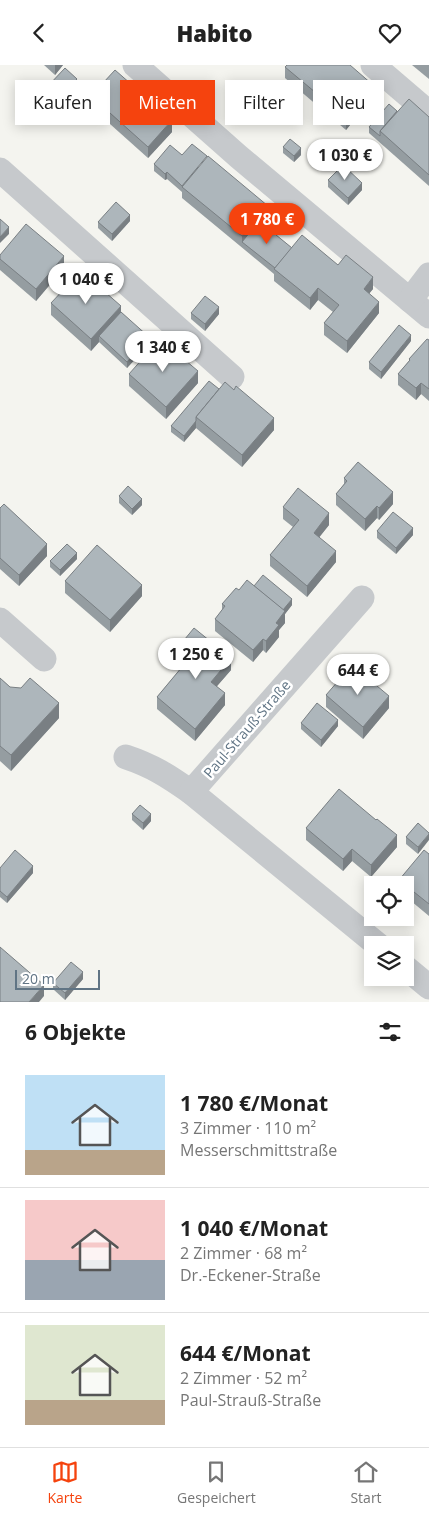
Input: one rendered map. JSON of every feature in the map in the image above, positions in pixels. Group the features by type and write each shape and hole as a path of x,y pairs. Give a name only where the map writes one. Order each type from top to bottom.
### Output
{"street":[{"path":"135,65 239,157 429,316"},
{"path":"373,65 429,113"},
{"path":"0,171 232,377"},
{"path":"410,300 429,275"},
{"name":"Paul-Strauß-Straße","path":"191,792 362,598"},
{"path":"0,620 44,659"},
{"path":"126,757 147,764 164,773 191,792 367,936"}],"building":[{"path":"287,65 350,65 367,80 313,80 313,90 303,80 285,67"},
{"path":"65,68 77,79 76,80 54,80"},
{"path":"115,70 126,80 120,80 120,122 110,113 110,80 106,80"},
{"path":"409,99 429,117 429,175 380,131"},
{"path":"389,104 397,111 380,131 380,136 369,127 371,125 384,125 384,110"},
{"path":"123,125 168,125 148,147"},
{"path":"290,139 301,148 294,156 283,147"},
{"path":"192,144 207,156 182,186 167,172 165,174 154,164 170,145 182,155"},
{"path":"208,156 268,206 242,236 182,187"},
{"path":"343,165 362,183 348,198 328,180"},
{"path":"116,202 130,215 112,234 98,222"},
{"path":"0,219 9,227 0,237"},
{"path":"259,221 292,248 275,268 242,242"},
{"path":"26,224 64,256 36,289 0,259 0,255"},
{"path":"302,235 338,265 346,255 373,277 364,289 379,302 347,341 324,323 339,305 318,288 310,298 274,269"},
{"path":"81,271 121,306 91,339 51,303"},
{"path":"205,296 219,307 205,324 191,313"},
{"path":"121,312 149,337 127,362 99,336"},
{"path":"399,325 411,335 381,372 369,362"},
{"path":"160,339 198,371 166,407 129,374"},
{"path":"427,339 429,340 429,389 421,383 416,388 398,374"},
{"path":"209,381 219,389 196,417 196,421 184,436 171,426"},
{"path":"225,382 234,390 236,386 274,418 242,455 196,417"},
{"path":"358,462 393,492 379,508 377,506 365,519 336,494 347,481 344,478"},
{"path":"128,486 142,499 132,509 119,496"},
{"path":"298,488 329,513 314,533 336,551 307,586 270,555 299,520 283,507"},
{"path":"4,504 47,544 19,575 0,558 0,508"},
{"path":"393,512 413,528 396,548 377,531"},
{"path":"67,544 77,553 60,570 50,561"},
{"path":"97,545 142,585 110,620 65,581"},
{"path":"263,575 292,599 283,610 254,586"},
{"path":"247,580 285,611 276,623 279,625 266,641 263,639 253,650 215,619 225,606 222,604 236,588 239,590"},
{"path":"194,628 231,658 211,682 225,693 195,729 157,697 187,661 175,651"},
{"path":"352,665 389,696 363,727 326,695"},
{"path":"0,678 10,687 21,688 30,678 59,703 11,755 0,746"},
{"path":"317,703 338,720 321,740 301,723"},
{"path":"339,789 397,835 371,865 352,849 343,859 306,828"},
{"path":"140,805 151,814 143,823 132,814"},
{"path":"418,823 429,834 418,847 406,837"},
{"path":"15,850 33,866 7,897 0,891 0,868"},
{"path":"424,850 429,854 429,904 414,892 414,876 402,876"},
{"path":"0,947 44,985 29,1002 0,1002"},
{"path":"71,962 83,972 65,993 53,983"}]}
